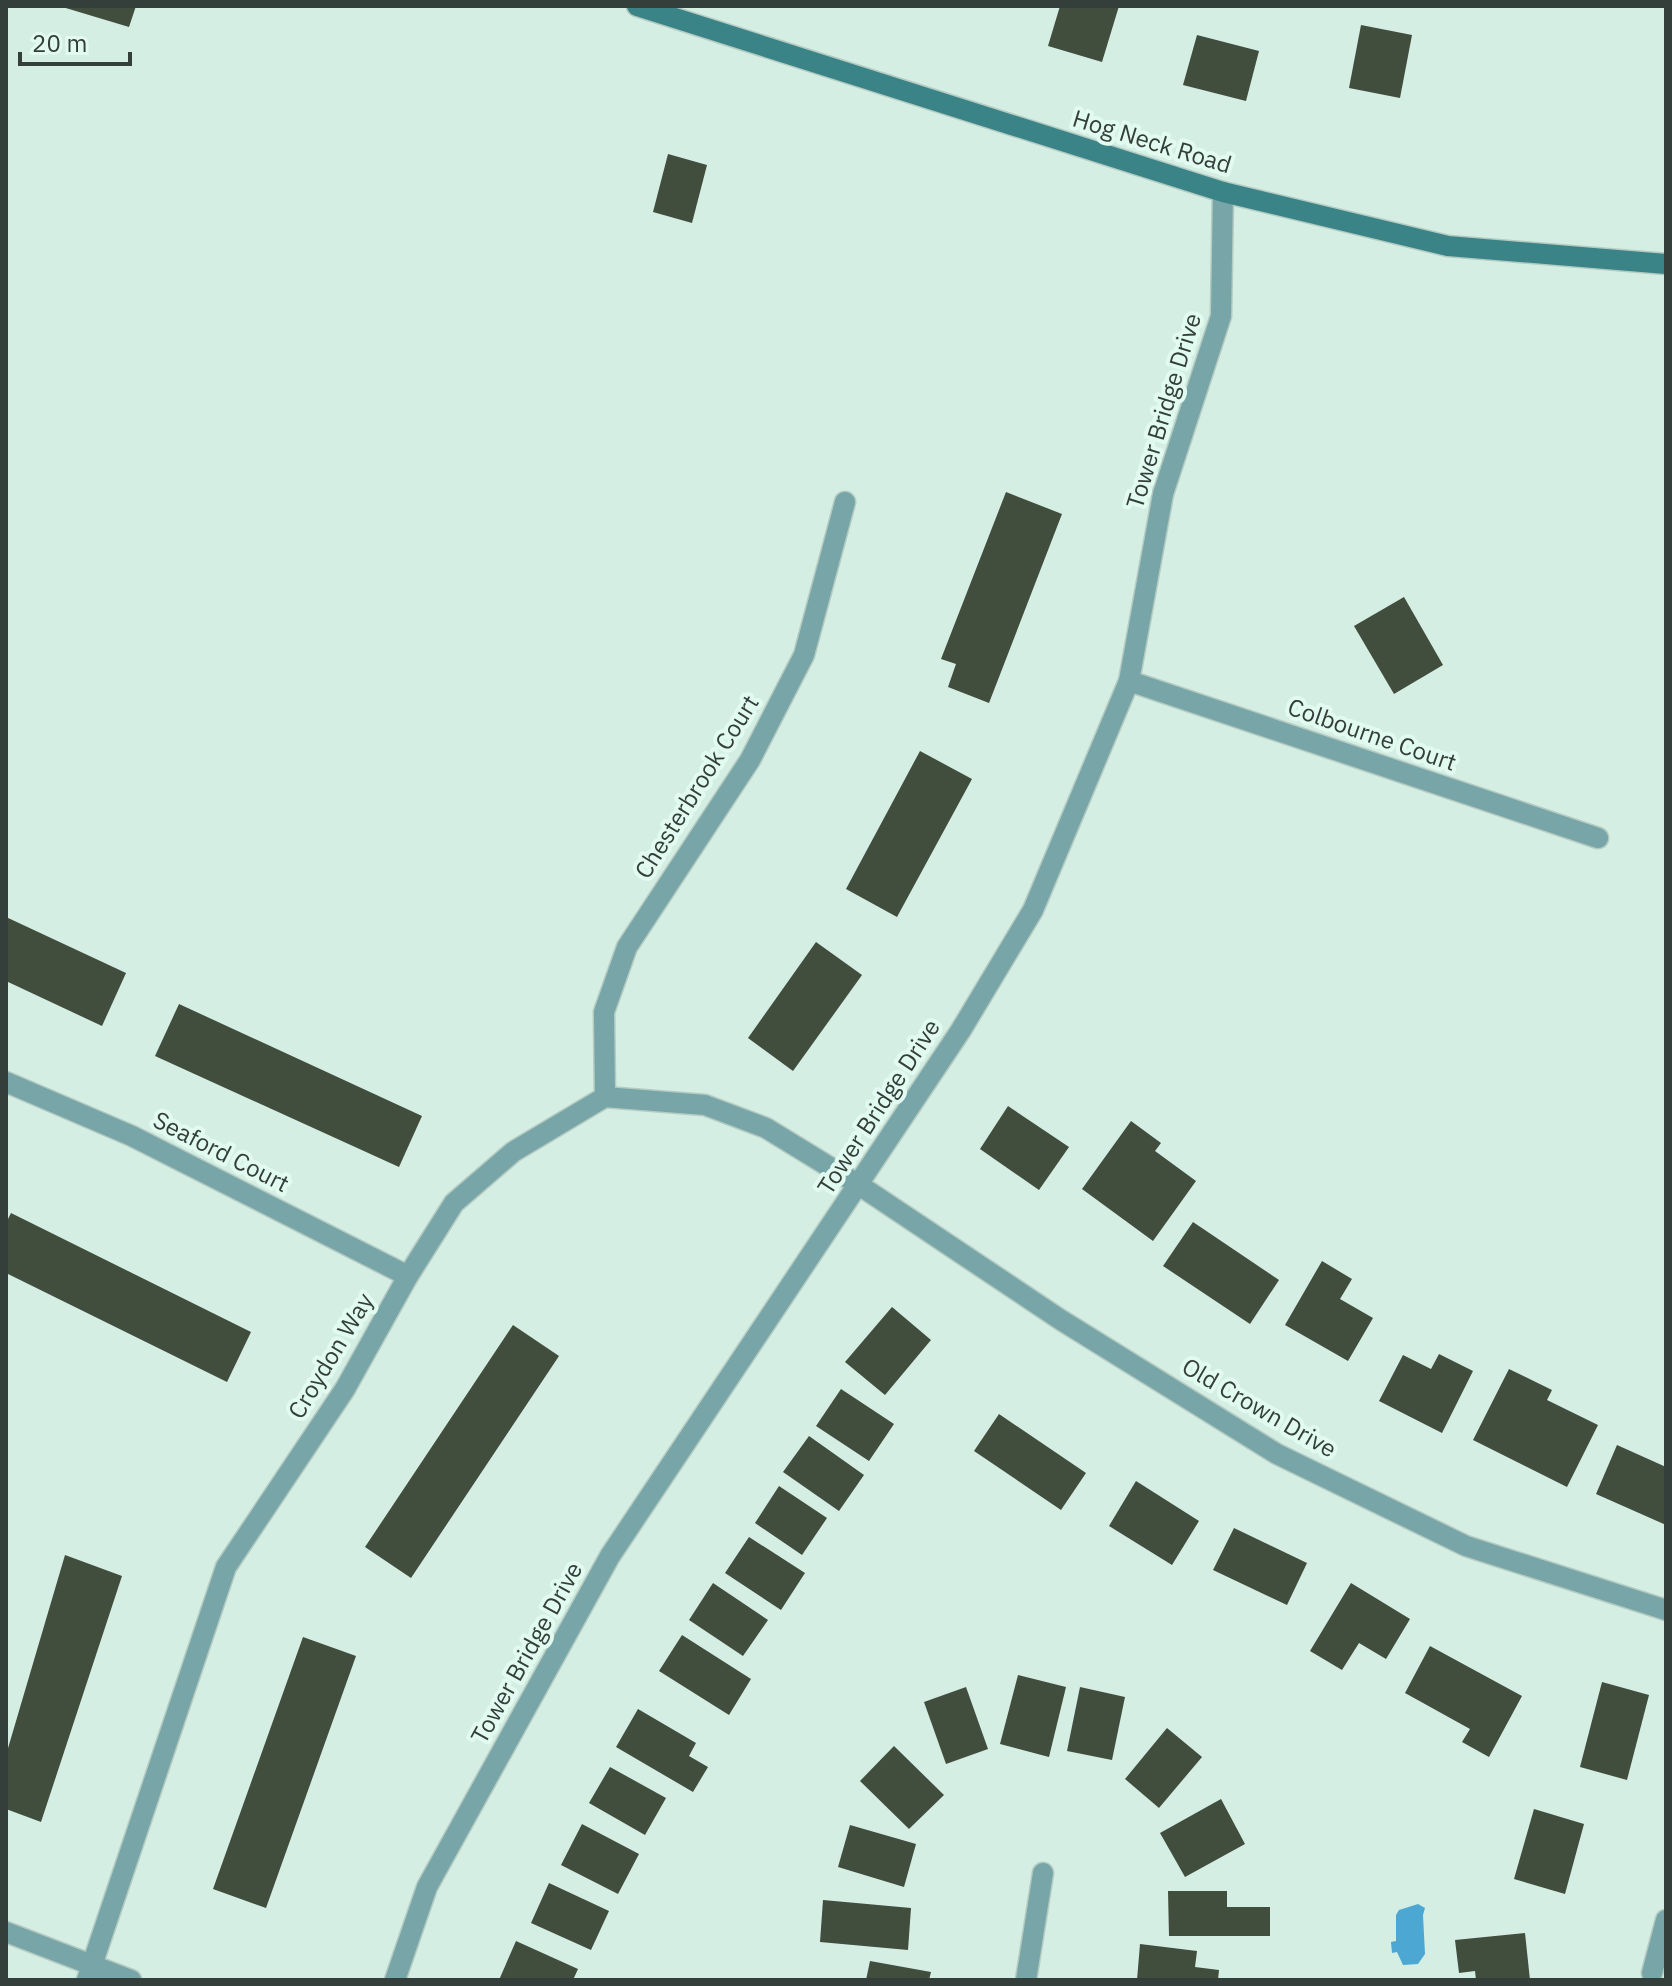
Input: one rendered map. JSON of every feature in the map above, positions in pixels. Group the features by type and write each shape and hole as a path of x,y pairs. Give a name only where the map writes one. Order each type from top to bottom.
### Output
{"main road":[{"name":"Hog Neck Road","path":"637,6 1223,192 1448,246 1666,264"}],"street":[{"name":"Tower Bridge Drive","path":"395,1980 427,1887 610,1556 961,1030 1033,910 1129,681 1163,494 1221,316 1223,192"},
{"name":"Chesterbrook Court","path":"605,1097 604,1012 627,947 750,760 804,655 845,502"},
{"name":"Colbourne Court","path":"1129,681 1598,838"},
{"name":"Seaford Court","path":"6,1082 132,1136 408,1276"},
{"path":"605,1097 705,1105 766,1128 859,1185"},
{"name":"Croydon Way","path":"89,1972 226,1567 345,1389 408,1276 454,1203 513,1152 605,1097"},
{"name":"Old Crown Drive","path":"859,1185 1061,1320 1277,1454 1466,1546 1666,1610"},
{"path":"1026,1980 1043,1873"},
{"path":"1652,1973 1666,1920"},
{"path":"6,1932 89,1972 131,1980"}],"water":[{"path":"1418,1904 1425,1908 1425,1954 1418,1964 1403,1965 1397,1952 1392,1953 1391,1942 1396,1941 1396,1915 1399,1910"}],"building":[{"path":"59,6 136,6 129,27"},
{"path":"1060,6 1119,6 1102,62 1048,46"},
{"path":"1361,25 1412,35 1400,98 1349,88"},
{"path":"1197,35 1259,51 1246,101 1183,85"},
{"path":"668,154 707,165 692,223 653,212"},
{"path":"1006,492 1062,514 989,703 948,687 956,664 941,659"},
{"path":"1404,597 1443,665 1394,694 1354,626"},
{"path":"920,751 972,779 897,917 846,889"},
{"path":"6,917 126,973 102,1026 6,981"},
{"path":"816,942 862,975 793,1071 748,1038"},
{"path":"179,1004 422,1116 399,1167 155,1056"},
{"path":"1008,1106 1069,1147 1039,1190 980,1149"},
{"path":"1131,1121 1161,1143 1155,1151 1196,1181 1153,1241 1082,1189"},
{"path":"11,1213 251,1332 227,1382 6,1273 6,1223"},
{"path":"1193,1222 1279,1280 1250,1324 1163,1266"},
{"path":"1322,1261 1352,1279 1340,1299 1373,1318 1348,1361 1285,1325"},
{"path":"892,1307 931,1340 885,1395 845,1362"},
{"path":"513,1325 559,1356 411,1578 365,1547"},
{"path":"1439,1354 1473,1371 1442,1433 1379,1401 1403,1355 1431,1369"},
{"path":"1509,1369 1552,1390 1547,1400 1598,1425 1567,1487 1473,1440"},
{"path":"841,1389 894,1424 869,1461 816,1426"},
{"path":"999,1414 1086,1473 1061,1510 974,1451"},
{"path":"809,1436 864,1475 839,1511 783,1472"},
{"path":"1617,1445 1666,1467 1666,1525 1596,1494"},
{"path":"1136,1481 1199,1521 1172,1565 1109,1526"},
{"path":"779,1486 827,1518 802,1555 755,1523"},
{"path":"1234,1528 1307,1563 1287,1605 1213,1570"},
{"path":"749,1537 805,1573 781,1610 725,1573"},
{"path":"65,1555 122,1576 41,1822 6,1809 6,1755"},
{"path":"713,1583 768,1620 743,1656 689,1620"},
{"path":"1351,1583 1410,1619 1386,1659 1359,1643 1342,1670 1310,1651"},
{"path":"682,1635 751,1679 729,1715 659,1671"},
{"path":"303,1637 356,1656 266,1908 213,1889"},
{"path":"1430,1646 1522,1696 1489,1757 1462,1742 1470,1729 1405,1693"},
{"path":"1018,1675 1066,1687 1049,1757 1000,1744"},
{"path":"1602,1682 1649,1695 1627,1780 1580,1767"},
{"path":"966,1687 988,1749 946,1764 924,1702"},
{"path":"1080,1687 1125,1697 1112,1760 1067,1751"},
{"path":"638,1709 696,1743 689,1756 708,1767 693,1792 616,1747"},
{"path":"1167,1728 1202,1757 1159,1808 1125,1779"},
{"path":"894,1746 944,1795 909,1829 860,1781"},
{"path":"610,1767 666,1798 645,1835 589,1803"},
{"path":"1221,1799 1245,1844 1185,1877 1160,1833"},
{"path":"1534,1809 1584,1824 1565,1894 1514,1879"},
{"path":"582,1824 639,1854 618,1894 561,1865"},
{"path":"850,1825 916,1844 904,1887 838,1867"},
{"path":"549,1883 609,1911 591,1950 531,1923"},
{"path":"1168,1891 1227,1891 1227,1907 1270,1907 1270,1936 1169,1936"},
{"path":"823,1900 911,1908 908,1950 820,1942"},
{"path":"1525,1933 1530,1980 1476,1980 1475,1971 1459,1973 1455,1940"},
{"path":"516,1941 578,1969 573,1980 499,1980"},
{"path":"1140,1944 1197,1951 1195,1967 1219,1970 1218,1980 1137,1980"},
{"path":"870,1961 931,1972 929,1980 866,1980"}]}
